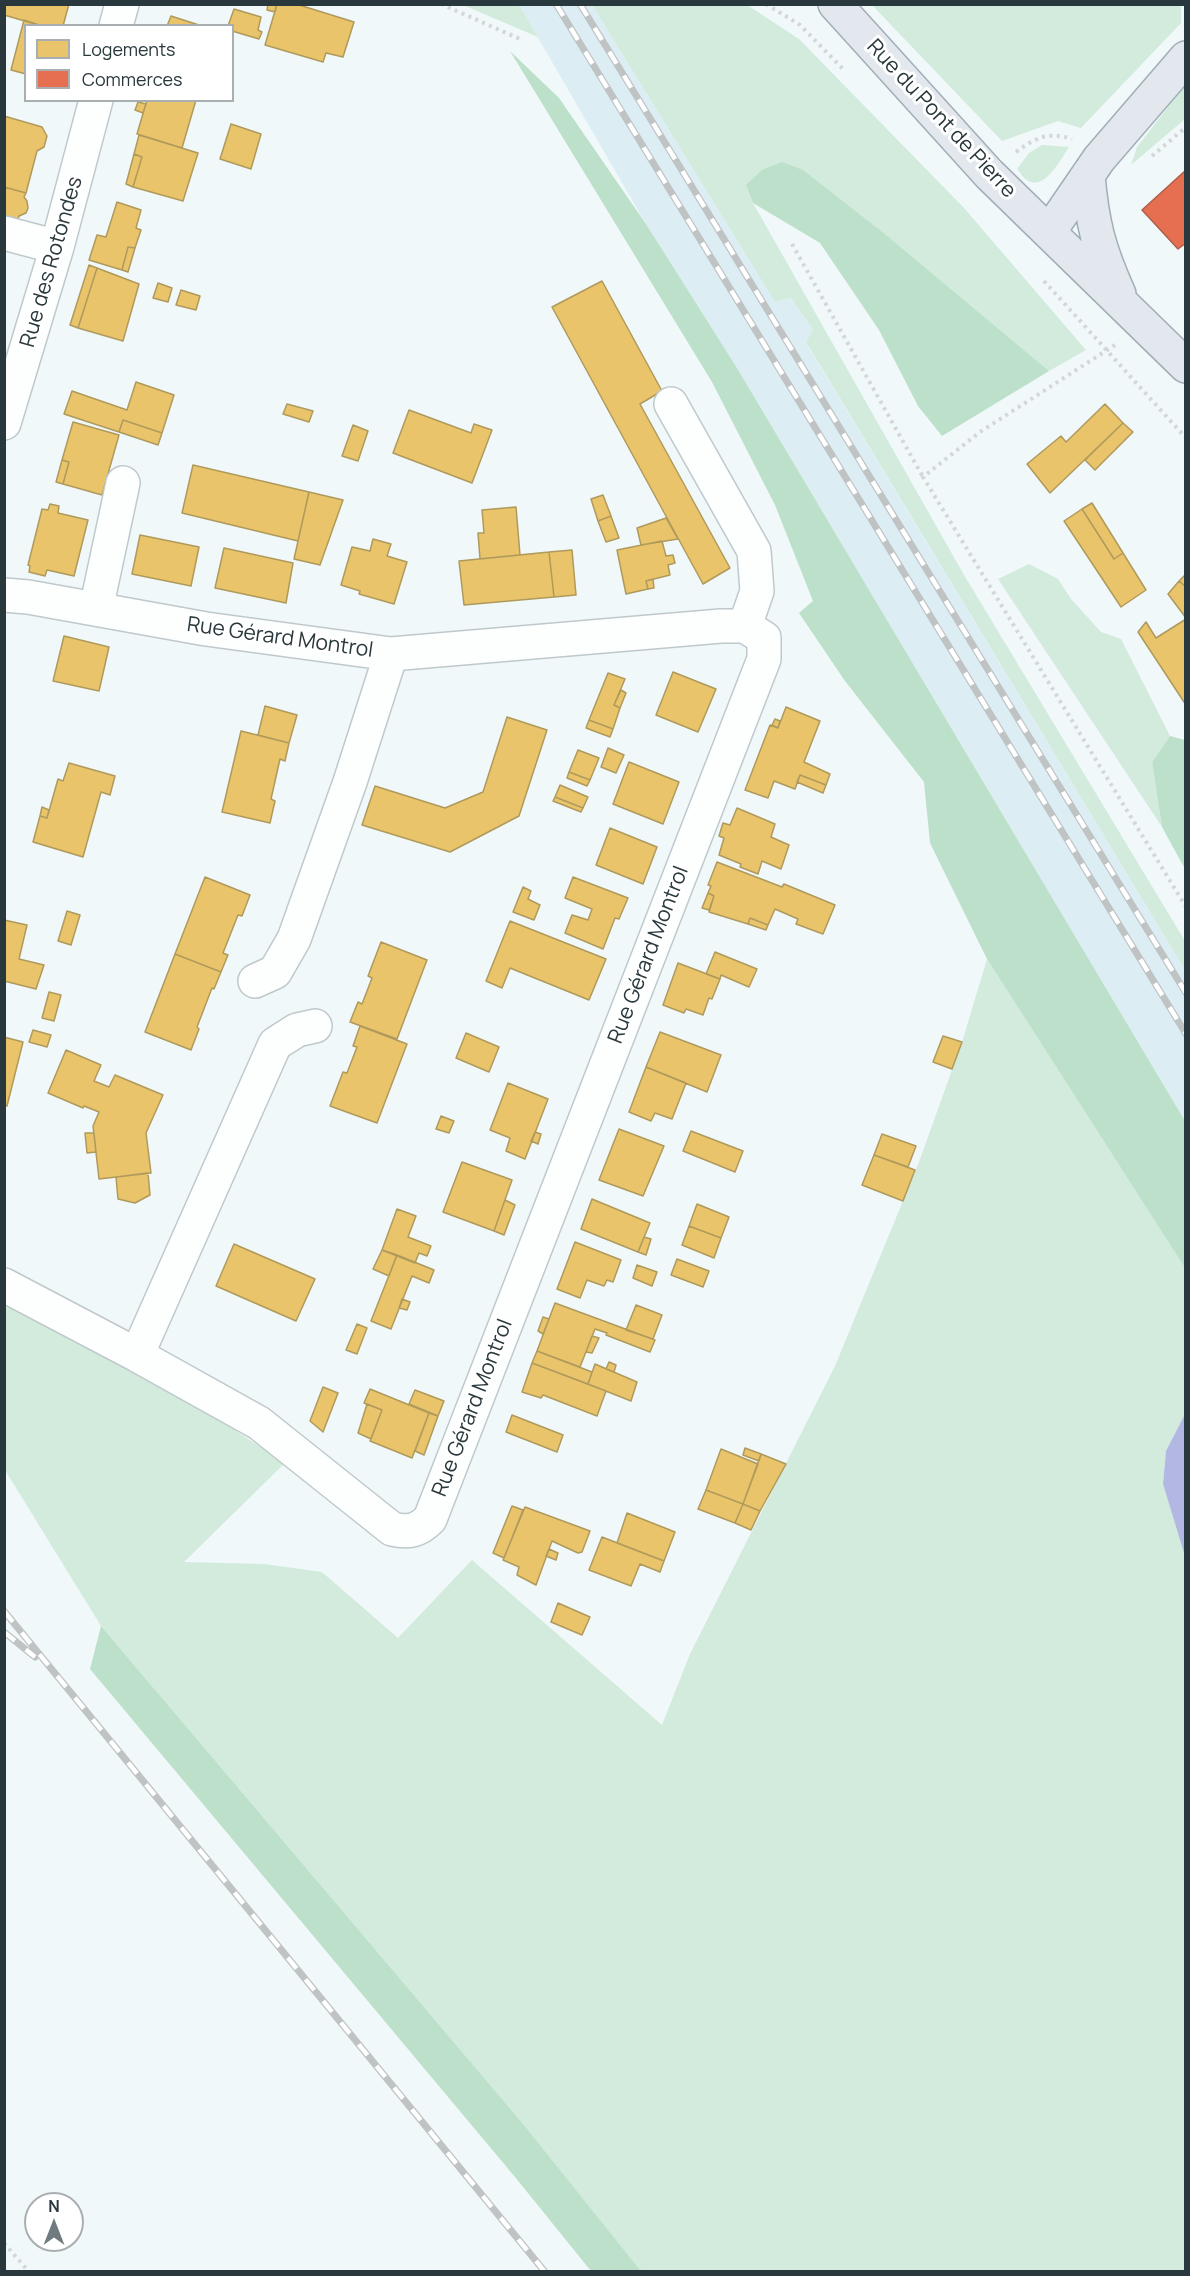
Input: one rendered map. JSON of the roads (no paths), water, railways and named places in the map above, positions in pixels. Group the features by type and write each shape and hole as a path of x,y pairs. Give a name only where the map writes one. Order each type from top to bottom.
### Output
{"main road":[{"name":"Rue du Pont de Pierre","path":"835,4 989,174 1185,366"},
{"path":"1049,232 1099,159 1184,57"},
{"name":"Rue du Pont de Pierre","path":"1088,175 1096,237 1105,262 1133,317"}],"street":[{"path":"117,24 122,4"},
{"name":"Rue des Rotondes","path":"4,423 57,247 95,102"},
{"path":"4,233 57,247"},
{"path":"671,404 754,552 757,591 745,626"},
{"path":"96,609 123,483"},
{"name":"Rue Gérard Montrol","path":"4,595 28,597 206,629 391,654 709,627 745,626 764,638 764,659 430,1519 422,1527 412,1531 392,1529 259,1423 4,1285"},
{"path":"255,981 275,972 294,939 350,782 391,654"},
{"path":"137,1355 275,1044 297,1030 315,1026"}],"water":[{"path":"1185,1414 1185,1556 1163,1484 1166,1451"}],"railway":[{"path":"556,4 1186,1034"},
{"path":"580,4 1186,993"},
{"path":"4,1611 545,2272"},
{"path":"4,1632 35,1657"}]}
